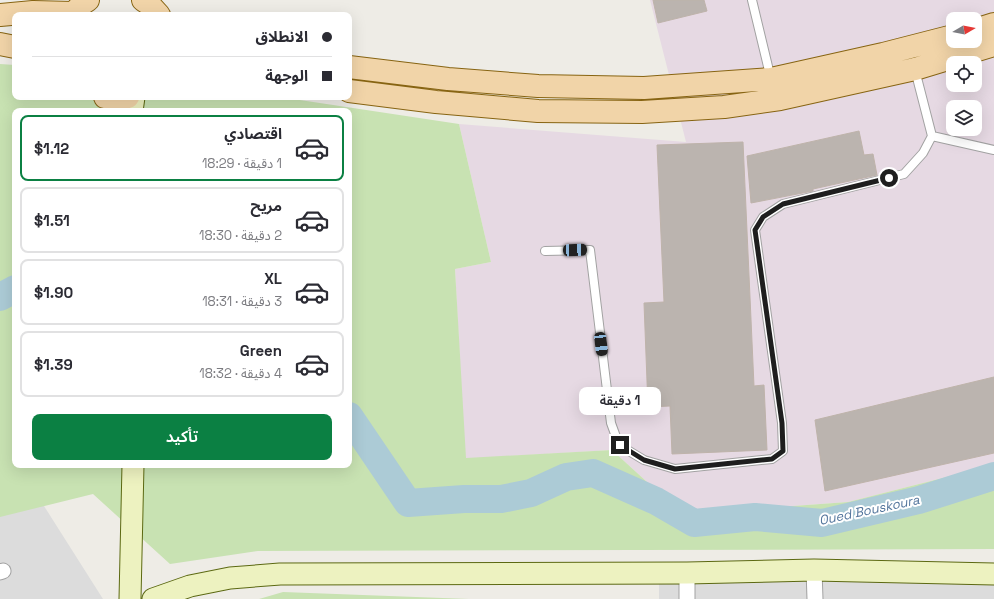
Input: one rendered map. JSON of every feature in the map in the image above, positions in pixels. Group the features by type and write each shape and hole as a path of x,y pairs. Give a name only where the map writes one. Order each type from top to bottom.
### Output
{"main road":[{"path":"143,0 156,12"},
{"path":"33,12 78,9"},
{"path":"0,15 12,14"},
{"path":"982,28 994,24"},
{"path":"352,68 448,79 538,86 644,88 771,79 883,54 946,38"},
{"path":"0,44 12,46"},
{"path":"352,91 436,102 538,111 642,112 724,107 780,99 915,69 994,45"}],"street":[{"path":"121,100 129,108"},
{"path":"130,599 134,468"},
{"path":"814,570 815,599"},
{"path":"153,599 190,586 230,578 280,574 687,573 814,570 994,574"},
{"path":"687,573 687,599"}],"lane":[{"path":"752,0 771,79"},
{"path":"545,251 590,250 611,422 620,445 644,460 675,469 772,459 783,451 782,423 755,230 763,217 783,204 904,174 923,153 932,136 915,69"},
{"path":"932,136 994,150"}],"shaded area":[{"path":"650,0 994,0 994,465 848,502 682,514 612,450 465,459 455,269 491,262 459,124 686,142"},
{"path":"0,436 12,459 12,468 20,468 103,599 0,599"},
{"path":"659,573 994,576 994,599 659,599"}],"green space":[{"path":"0,64 12,65 12,100 300,100 459,124 491,262 455,269 466,458 612,450 682,514 848,502 994,465 994,549 258,551 170,564 93,494 0,517"},
{"path":"283,592 469,599 259,599"}],"building":[{"path":"653,0 704,0 707,11 658,23"},
{"path":"859,131 864,155 873,154 877,175 813,189 813,191 751,203 747,156"},
{"path":"743,142 754,386 764,385 767,450 672,454 670,406 648,407 644,303 664,302 657,145"},
{"path":"994,377 994,453 825,491 815,420"}],"waterway":[{"name":"Oued Bouskoura","path":"0,297 12,291"},
{"name":"Oued Bouskoura","path":"352,420 408,503 464,499 501,499 531,493 566,477 593,473 656,501 694,523 755,517 822,523 919,500 994,476"}],"route":[{"path":"620,445 644,460 675,469 772,459 783,451 782,423 755,230 763,217 783,204 889,178"}]}
